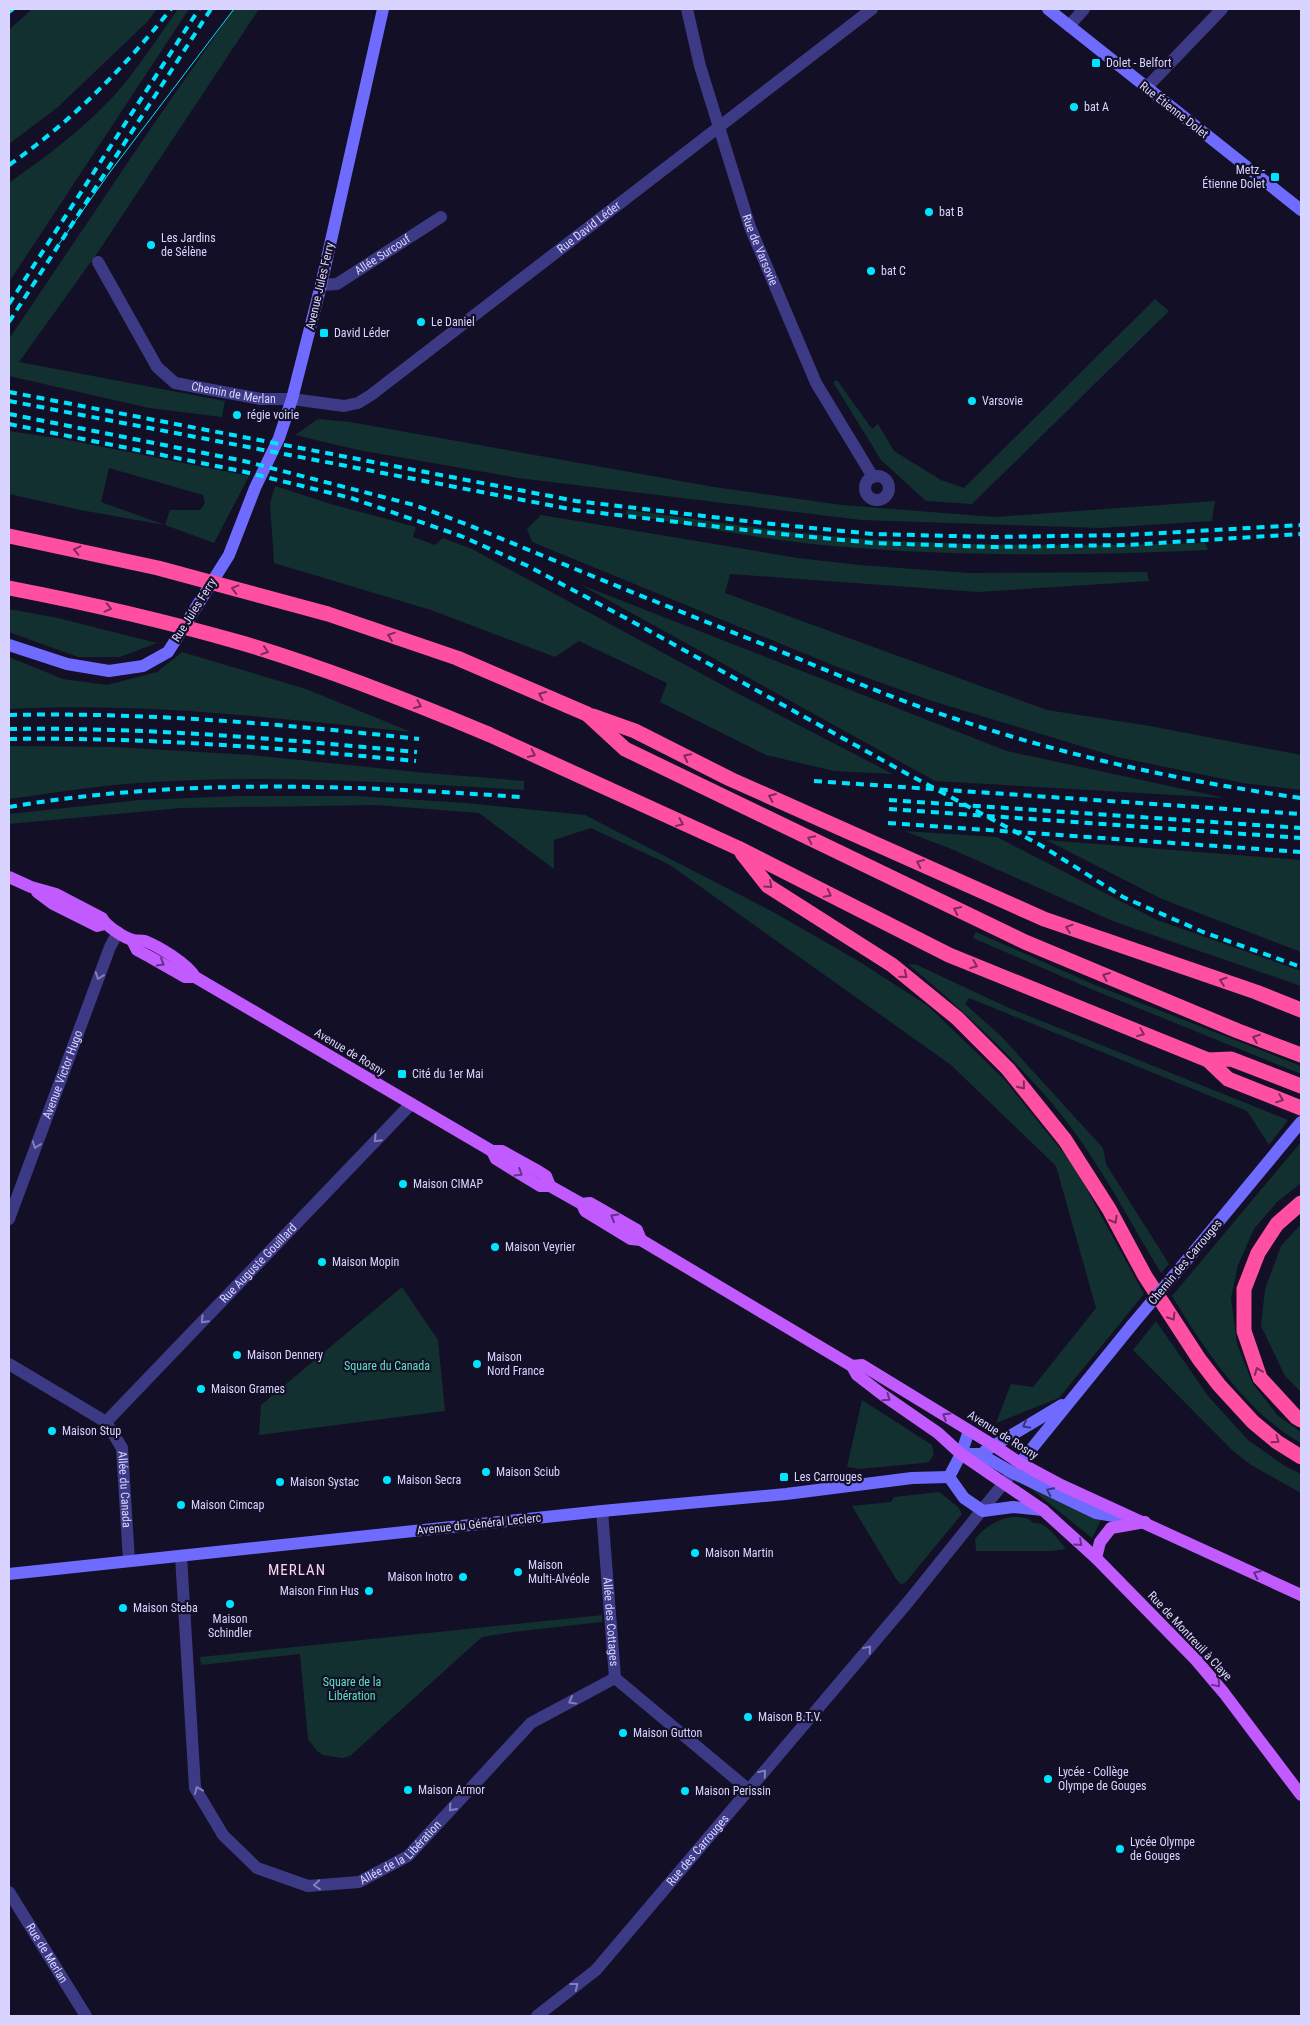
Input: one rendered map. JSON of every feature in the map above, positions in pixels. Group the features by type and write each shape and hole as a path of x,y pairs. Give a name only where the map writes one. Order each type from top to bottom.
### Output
{"highway":[{"path":"9,536 158,568 328,614 457,658 586,714 635,731 730,779 1044,919 1256,992 1301,1010"},
{"path":"9,588 96,605 242,643 400,697 488,734 738,848 949,955 1208,1060 1228,1079 1301,1108"},
{"path":"586,714 625,749 922,894 1025,942 1238,1031 1301,1055"},
{"path":"738,848 768,886 892,965 957,1018 1008,1069 1065,1140 1108,1209 1145,1276 1204,1366 1224,1392 1253,1422 1301,1457"},
{"path":"1208,1060 1231,1059 1301,1086"},
{"path":"1301,1203 1277,1224 1258,1253 1244,1289 1244,1331 1260,1378 1301,1420"}],"main road":[{"name":"Avenue de Rosny","path":"9,877 31,887 56,894 87,909 102,918 105,924 132,940 137,950 185,977 195,976 492,1151 496,1159 540,1186 550,1186 582,1204 585,1212 601,1222 631,1240 641,1240 852,1366 857,1375 938,1433 961,1454 1042,1510"},
{"name":"Avenue de Rosny","path":"852,1366 862,1366 993,1445 1017,1468 1145,1522 1301,1595"},
{"name":"Rue de Montreuil à Claye","path":"1042,1510 1096,1558 1196,1660 1224,1693 1301,1795"},
{"path":"1096,1558 1100,1542 1111,1528 1145,1522"}],"street":[{"name":"Avenue Jules Ferry","path":"229,555 255,488 279,438 292,398 321,285 383,9"},
{"name":"Rue de Varsovie","path":"687,9 700,66 750,227 816,383 873,477"},
{"name":"Rue David Léder","path":"292,398 344,406 358,403 371,396 872,9"},
{"name":"Rue Étienne Dolet","path":"1048,9 1301,210"},
{"path":"1069,26 1084,9"},
{"path":"1146,88 1222,9"},
{"path":"1285,196 1301,200"},
{"name":"Allée Surcouf","path":"321,285 337,284 441,217"},
{"name":"Chemin de Merlan","path":"98,262 157,367 175,383 261,399 292,398"},
{"name":"Rue Jules Ferry","path":"9,645 67,664 109,671 142,666 168,652 229,555"},
{"name":"Avenue Victor Hugo","path":"9,1219 110,947 118,932"},
{"name":"Rue Auguste Gouillard","path":"106,1422 411,1104"},
{"name":"Chemin des Carrouges","path":"1017,1468 1132,1325 1301,1122"},
{"path":"9,1364 106,1422"},
{"name":"Chemin des Carrouges","path":"980,1454 1069,1402"},
{"name":"Allée du Canada","path":"106,1422 122,1448 128,1561"},
{"path":"969,1431 961,1454 948,1478 964,1498 983,1511 1013,1507 1042,1510"},
{"name":"Avenue de Rosny","path":"961,1454 980,1454 1017,1468"},
{"path":"980,1454 985,1469"},
{"name":"Rue des Carrouges","path":"537,2016 596,1970 983,1511 1017,1468"},
{"name":"Avenue du Général Leclerc","path":"9,1574 602,1511 786,1494 912,1478 948,1478"},
{"name":"Allée des Cottages","path":"602,1511 615,1678 749,1790"},
{"name":"Allée de la Libération","path":"180,1556 195,1788 223,1835 257,1868 308,1886 359,1882 408,1856 531,1723 615,1678"},
{"name":"Rue de Merlan","path":"10,1899 86,2016"}],"green space":[{"path":"32,9 157,9 147,22 58,107 9,144 9,30"},
{"path":"178,9 189,9 9,282 9,183 75,133 112,98 138,66"},
{"path":"234,9 259,9 98,252 19,362 225,401 222,417 149,408 9,376 9,339 153,125"},
{"path":"1155,299 1169,311 972,504 926,501 881,460 833,382 837,380 872,429 878,424 894,451 941,480 964,488"},
{"path":"318,419 350,422 714,487 842,505 995,517 1215,501 1212,521 1100,528 861,520 518,478 358,450 295,435"},
{"path":"9,431 63,439 249,476 214,543 165,525 80,510 9,494","holes":["109,468 203,495 205,503 200,510 170,510 165,525 101,502"]},
{"path":"275,486 331,504 416,527 413,537 435,545 443,538 472,549 737,693 893,774 834,771 766,755 660,702 667,683 579,641 555,657 431,610 274,563 270,503"},
{"path":"627,510 788,532 841,537 932,543 1023,545 1205,543 1208,550 974,554 881,550 808,543 703,528 625,514"},
{"path":"541,515 798,558 859,565 968,573 1147,572 1149,581 978,592 730,574 725,593 1047,710 1150,726 1301,755 1301,790 1243,783 1117,757 932,701 840,668 532,542 527,529"},
{"path":"579,584 1007,751 1225,798 935,781"},
{"path":"9,609 58,618 157,643 120,657 78,657 9,632"},
{"path":"182,652 306,689 411,732 260,717 160,710 59,707 9,709 9,657 63,679 107,685 157,672"},
{"path":"9,746 114,747 252,755 524,781 524,790 325,780 225,779 111,785 9,799"},
{"path":"238,796 357,796 466,803 585,815 775,913 860,962 928,1006 1004,1079 1074,1166 1144,1294 1059,1398 996,1423 1011,1384 1033,1387 1096,1308 1056,1166 951,1065 670,865 591,828 554,840 554,869 479,813 376,805 181,808 9,824 9,814 140,800"},
{"path":"904,831 997,837 1157,920 1301,971 1301,986 1115,922 949,848"},
{"path":"1046,840 1301,860 1301,952 1162,899"},
{"path":"976,932 1095,985 1301,1066 1301,1074 1091,989 973,938"},
{"path":"908,964 917,965 1009,1008 1288,1120 1269,1145 1247,1111 969,998 965,1004 1002,1037 1103,1148 1106,1164 1169,1264 1161,1273 1081,1141 1050,1101 1017,1064 982,1030"},
{"path":"1301,1142 1301,1183 1277,1202 1254,1229 1238,1265 1231,1298 1237,1344 1253,1384 1278,1416 1301,1432 1301,1443 1262,1415 1228,1378 1172,1296"},
{"path":"1301,1224 1301,1392 1285,1376 1261,1326 1265,1289 1281,1246"},
{"name":"Square du Canada","path":"402,1287 438,1340 445,1411 259,1435 261,1405"},
{"path":"1156,1321 1208,1396 1248,1440 1285,1466 1301,1474 1301,1493 1251,1465 1232,1450 1133,1350"},
{"path":"862,1400 932,1445 934,1454 929,1462 860,1469 847,1467"},
{"path":"1019,1479 1102,1518 1092,1538"},
{"path":"939,1492 958,1507 962,1514 905,1583 901,1584 896,1579 852,1506 891,1502 894,1497"},
{"path":"1011,1517 1026,1518 1033,1523 1042,1525 1066,1549 1052,1551 976,1551 975,1539 979,1535 996,1522"},
{"name":"Square de la Libération","path":"602,1615 602,1622 482,1637 350,1756 342,1758 323,1755 317,1751 308,1739 300,1654 201,1665 200,1657"}],"tram line":[{"path":"59,244 110,172 234,9"}],"railway":[{"path":"9,12 13,9"},
{"path":"9,165 54,130 96,93 171,9"},
{"path":"9,304 199,9"},
{"path":"9,322 211,9"},
{"path":"9,392 576,501 772,524 873,534 993,537 1127,535 1301,525"},
{"path":"9,401 575,510 771,533 873,543 993,547 1127,545 1301,534"},
{"path":"9,414 244,461 414,505 466,524 862,685 956,719 1041,745 1170,776 1301,798"},
{"path":"9,424 241,471 351,498 461,536 528,566 646,629 902,771 1042,846 1123,897 1203,932 1301,967"},
{"path":"9,715 163,717 419,739"},
{"path":"9,729 162,732 264,738 417,752"},
{"path":"9,739 111,740 212,744 416,761"},
{"path":"814,781 1301,814"},
{"path":"9,807 73,798 200,788 328,787 520,797"},
{"path":"889,800 1301,828"},
{"path":"889,809 1301,838"},
{"path":"888,823 1301,852"}],"place":[{"name":"Dolet - Belfort","path":"1096,63"},
{"name":"bat A","path":"1074,107"},
{"name":"Metz - Étienne Dolet","path":"1275,177"},
{"name":"bat B","path":"929,212"},
{"name":"Les Jardins de Sélène","path":"151,245"},
{"name":"bat C","path":"871,271"},
{"name":"Le Daniel","path":"421,322"},
{"name":"David Léder","path":"324,333"},
{"name":"Varsovie","path":"972,401"},
{"name":"régie voirie","path":"237,415"},
{"name":"Cité du 1er Mai","path":"402,1074"},
{"name":"Maison CIMAP","path":"403,1184"},
{"name":"Maison Veyrier","path":"495,1247"},
{"name":"Maison Mopin","path":"322,1262"},
{"name":"Maison Dennery","path":"237,1355"},
{"name":"Maison Nord France","path":"477,1364"},
{"name":"Maison Grames","path":"201,1389"},
{"name":"Maison Stup","path":"52,1431"},
{"name":"Maison Sciub","path":"486,1472"},
{"name":"Les Carrouges","path":"784,1477"},
{"name":"Maison Secra","path":"387,1480"},
{"name":"Maison Systac","path":"280,1482"},
{"name":"Maison Cimcap","path":"181,1505"},
{"name":"Maison Martin","path":"695,1553"},
{"name":"Maison Multi-Alvéole","path":"518,1572"},
{"name":"Maison Inotro","path":"463,1577"},
{"name":"Maison Finn Hus","path":"369,1591"},
{"name":"Maison Schindler","path":"230,1604"},
{"name":"Maison Steba","path":"123,1608"},
{"name":"Maison B.T.V.","path":"748,1717"},
{"name":"Maison Gutton","path":"623,1733"},
{"name":"Lycée - Collège Olympe de Gouges","path":"1048,1779"},
{"name":"Maison Armor","path":"408,1790"},
{"name":"Maison Perissin","path":"685,1791"},
{"name":"Lycée Olympe de Gouges","path":"1120,1849"}],"district":[{"name":"MERLAN","path":"297,1570"}]}
